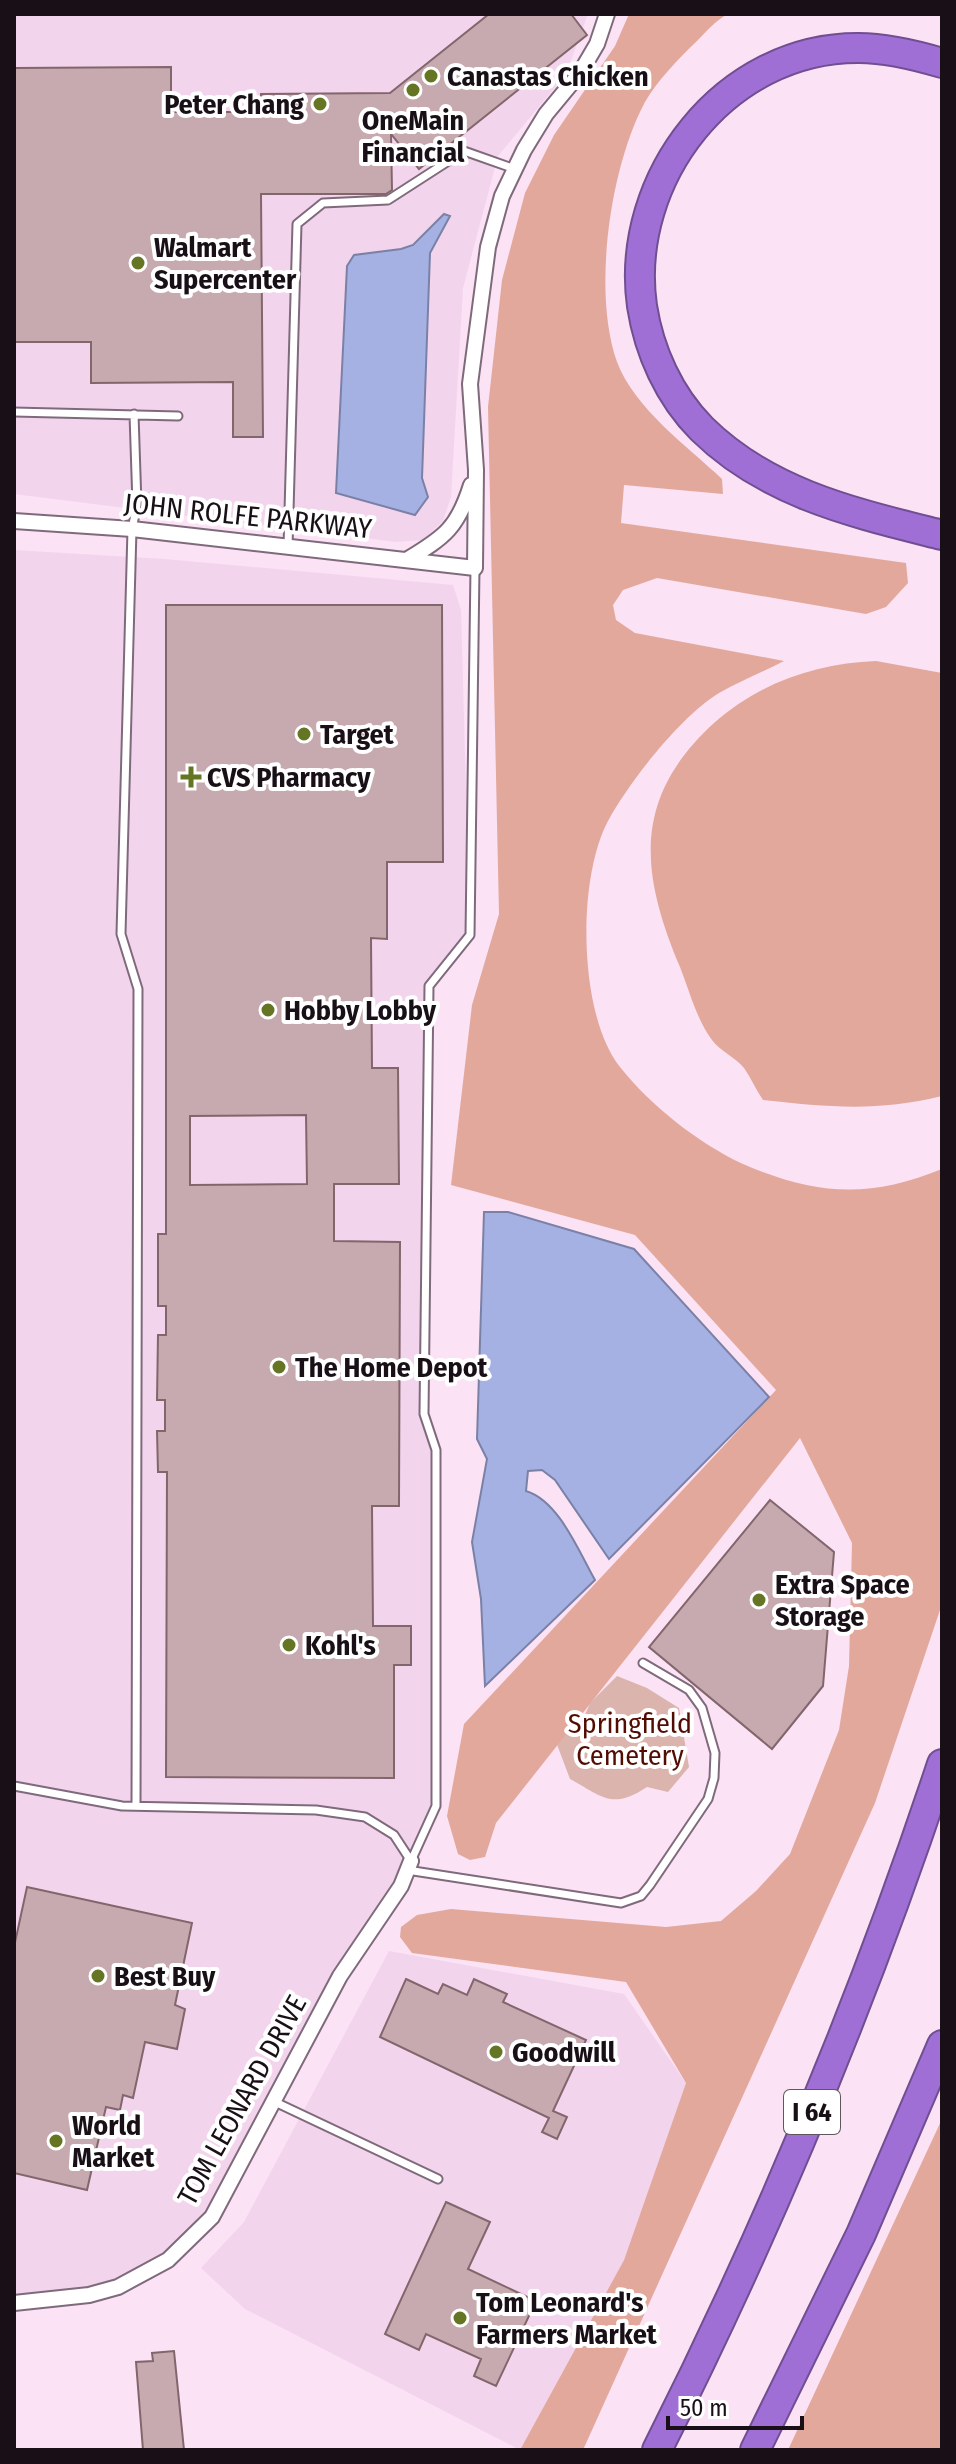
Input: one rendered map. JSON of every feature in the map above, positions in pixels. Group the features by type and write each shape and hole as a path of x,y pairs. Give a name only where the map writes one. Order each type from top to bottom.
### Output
{"highway":[{"path":"942,63 915,55 857,48 794,60 745,83 695,125 665,166 652,197 639,255 639,287 651,346 663,375 701,427 759,473 803,495 942,535"},
{"name":"I 64","path":"657,2450 740,2276 849,2025 942,1764"},
{"path":"755,2450 861,2234 942,2045"}],"street":[{"path":"475,568 476,470 470,384 488,247 502,196 515,169 546,114 585,63 607,14"},
{"path":"408,559 448,533 461,515 476,470"},
{"name":"JOHN ROLFE PARKWAY","path":"14,521 132,529 475,568"},
{"name":"TOM LEONARD DRIVE","path":"14,2303 101,2292 168,2260 220,2205 340,1976 401,1886 409,1865"}],"lane":[{"path":"288,547 297,224 323,203 388,200 464,151 515,169"},
{"path":"14,412 178,416"},
{"path":"134,414 137,505 132,529 121,934 138,989 136,1806"},
{"path":"409,1865 436,1806 436,1450 424,1414 429,986 470,935 475,568"},
{"path":"409,1865 621,1903 641,1896 708,1799 715,1753 702,1708 689,1690 643,1663"},
{"path":"14,1786 136,1806 316,1810 365,1817 394,1835 409,1865"},
{"path":"275,2102 438,2179"}],"shaded area":[{"path":"14,14 588,14 566,74 498,156 463,288 451,497 443,521 423,540 396,542 14,494"},
{"path":"629,14 728,14 711,26 676,62 645,102 622,160 608,230 606,266 610,333 625,379 649,411 722,479 723,494 624,485 621,523 906,563 908,583 886,607 866,614 657,578 623,590 613,605 616,620 635,633 784,661 719,693 689,717 642,769 608,821 598,846 587,910 590,981 596,1014 606,1044 620,1067 646,1096 692,1134 743,1164 794,1182 842,1189 890,1185 942,1169 942,1604 875,1803 583,2450 520,2450 624,2260 686,2083 626,1982 412,1953 400,1937 401,1927 417,1915 451,1909 666,1927 721,1921 756,1891 790,1854 839,1730 849,1666 852,1543 800,1438 496,1823 485,1857 470,1860 458,1854 447,1816 464,1724 776,1390 635,1235 451,1185 472,1005 499,914 488,407 502,280 525,193 554,135 615,46"},
{"path":"14,550 164,559 453,585 461,610 470,935 429,986 424,1414 436,1450 436,1806 401,1886 367,1934 250,2150 181,2249 118,2287 14,2303"},
{"path":"876,661 942,673 942,1096 852,1107 763,1100 744,1068 715,1044 707,1032 667,932 652,868 651,838 657,808 668,779 687,751 731,709 769,686 811,671"},
{"path":"389,1951 624,1994 686,2083 624,2260 520,2450 245,2309 201,2268 244,2222"},
{"path":"942,2119 942,2450 788,2450"}],"green space":[{"name":"Springfield Cemetery","path":"617,1676 647,1688 679,1708 689,1767 668,1792 647,1787 625,1798 608,1798 570,1779 553,1734 561,1724 582,1722 590,1703"}],"water":[{"path":"444,214 450,216 430,253 422,478 428,497 415,515 336,493 347,266 354,255 413,245"},
{"path":"484,1212 508,1212 634,1249 769,1397 609,1559 555,1480 542,1470 528,1471 526,1491 538,1497 558,1516 595,1580 485,1686 481,1599 472,1542 487,1459 477,1439"}],"building":[{"name":"Walmart Supercenter","path":"489,14 571,14 587,35 419,169 391,134 392,190 386,194 261,194 263,437 233,437 233,382 91,383 91,342 14,342 14,68 171,67 171,112 261,112 261,94 390,93"},
{"path":"166,605 442,605 443,862 387,862 387,939 371,938 372,1068 398,1068 399,1184 334,1184 334,1241 400,1242 399,1506 372,1506 373,1626 411,1626 411,1665 394,1665 394,1778 166,1777 167,1472 158,1472 157,1431 165,1431 165,1400 157,1400 158,1335 166,1335 166,1306 158,1306 158,1234 166,1234","holes":["306,1115 307,1184 190,1185 190,1116"]},
{"name":"Extra Space Storage","path":"770,1500 834,1552 823,1686 772,1749 649,1647"},
{"name":"Best Buy","path":"27,1887 192,1923 175,2005 185,2009 177,2049 145,2042 133,2098 123,2095 120,2110 106,2107 87,2190 14,2173 14,1947"},
{"name":"Goodwill","path":"406,1979 438,1994 443,1984 467,1995 474,1979 507,1994 503,2002 586,2040 553,2111 567,2117 557,2139 542,2132 549,2118 380,2037"},
{"name":"Tom Leonard's Farmers Market","path":"446,2202 490,2222 468,2269 536,2301 496,2386 474,2376 481,2359 426,2334 419,2350 385,2334"},
{"path":"174,2351 184,2450 143,2450 136,2362 153,2361 152,2353"}],"place":[{"name":"Canastas Chicken","path":"431,76"},
{"name":"OneMain Financial","path":"413,90"},
{"name":"Peter Chang","path":"320,104"},
{"name":"Walmart Supercenter","path":"138,263"},
{"name":"Target","path":"304,734"},
{"name":"CVS Pharmacy","path":"191,777"},
{"name":"Hobby Lobby","path":"268,1010"},
{"name":"The Home Depot","path":"279,1367"},
{"name":"Extra Space Storage","path":"759,1600"},
{"name":"Kohl's","path":"289,1645"},
{"name":"Best Buy","path":"98,1976"},
{"name":"Goodwill","path":"496,2052"},
{"name":"World Market","path":"56,2141"},
{"name":"Tom Leonard's Farmers Market","path":"460,2318"}]}
